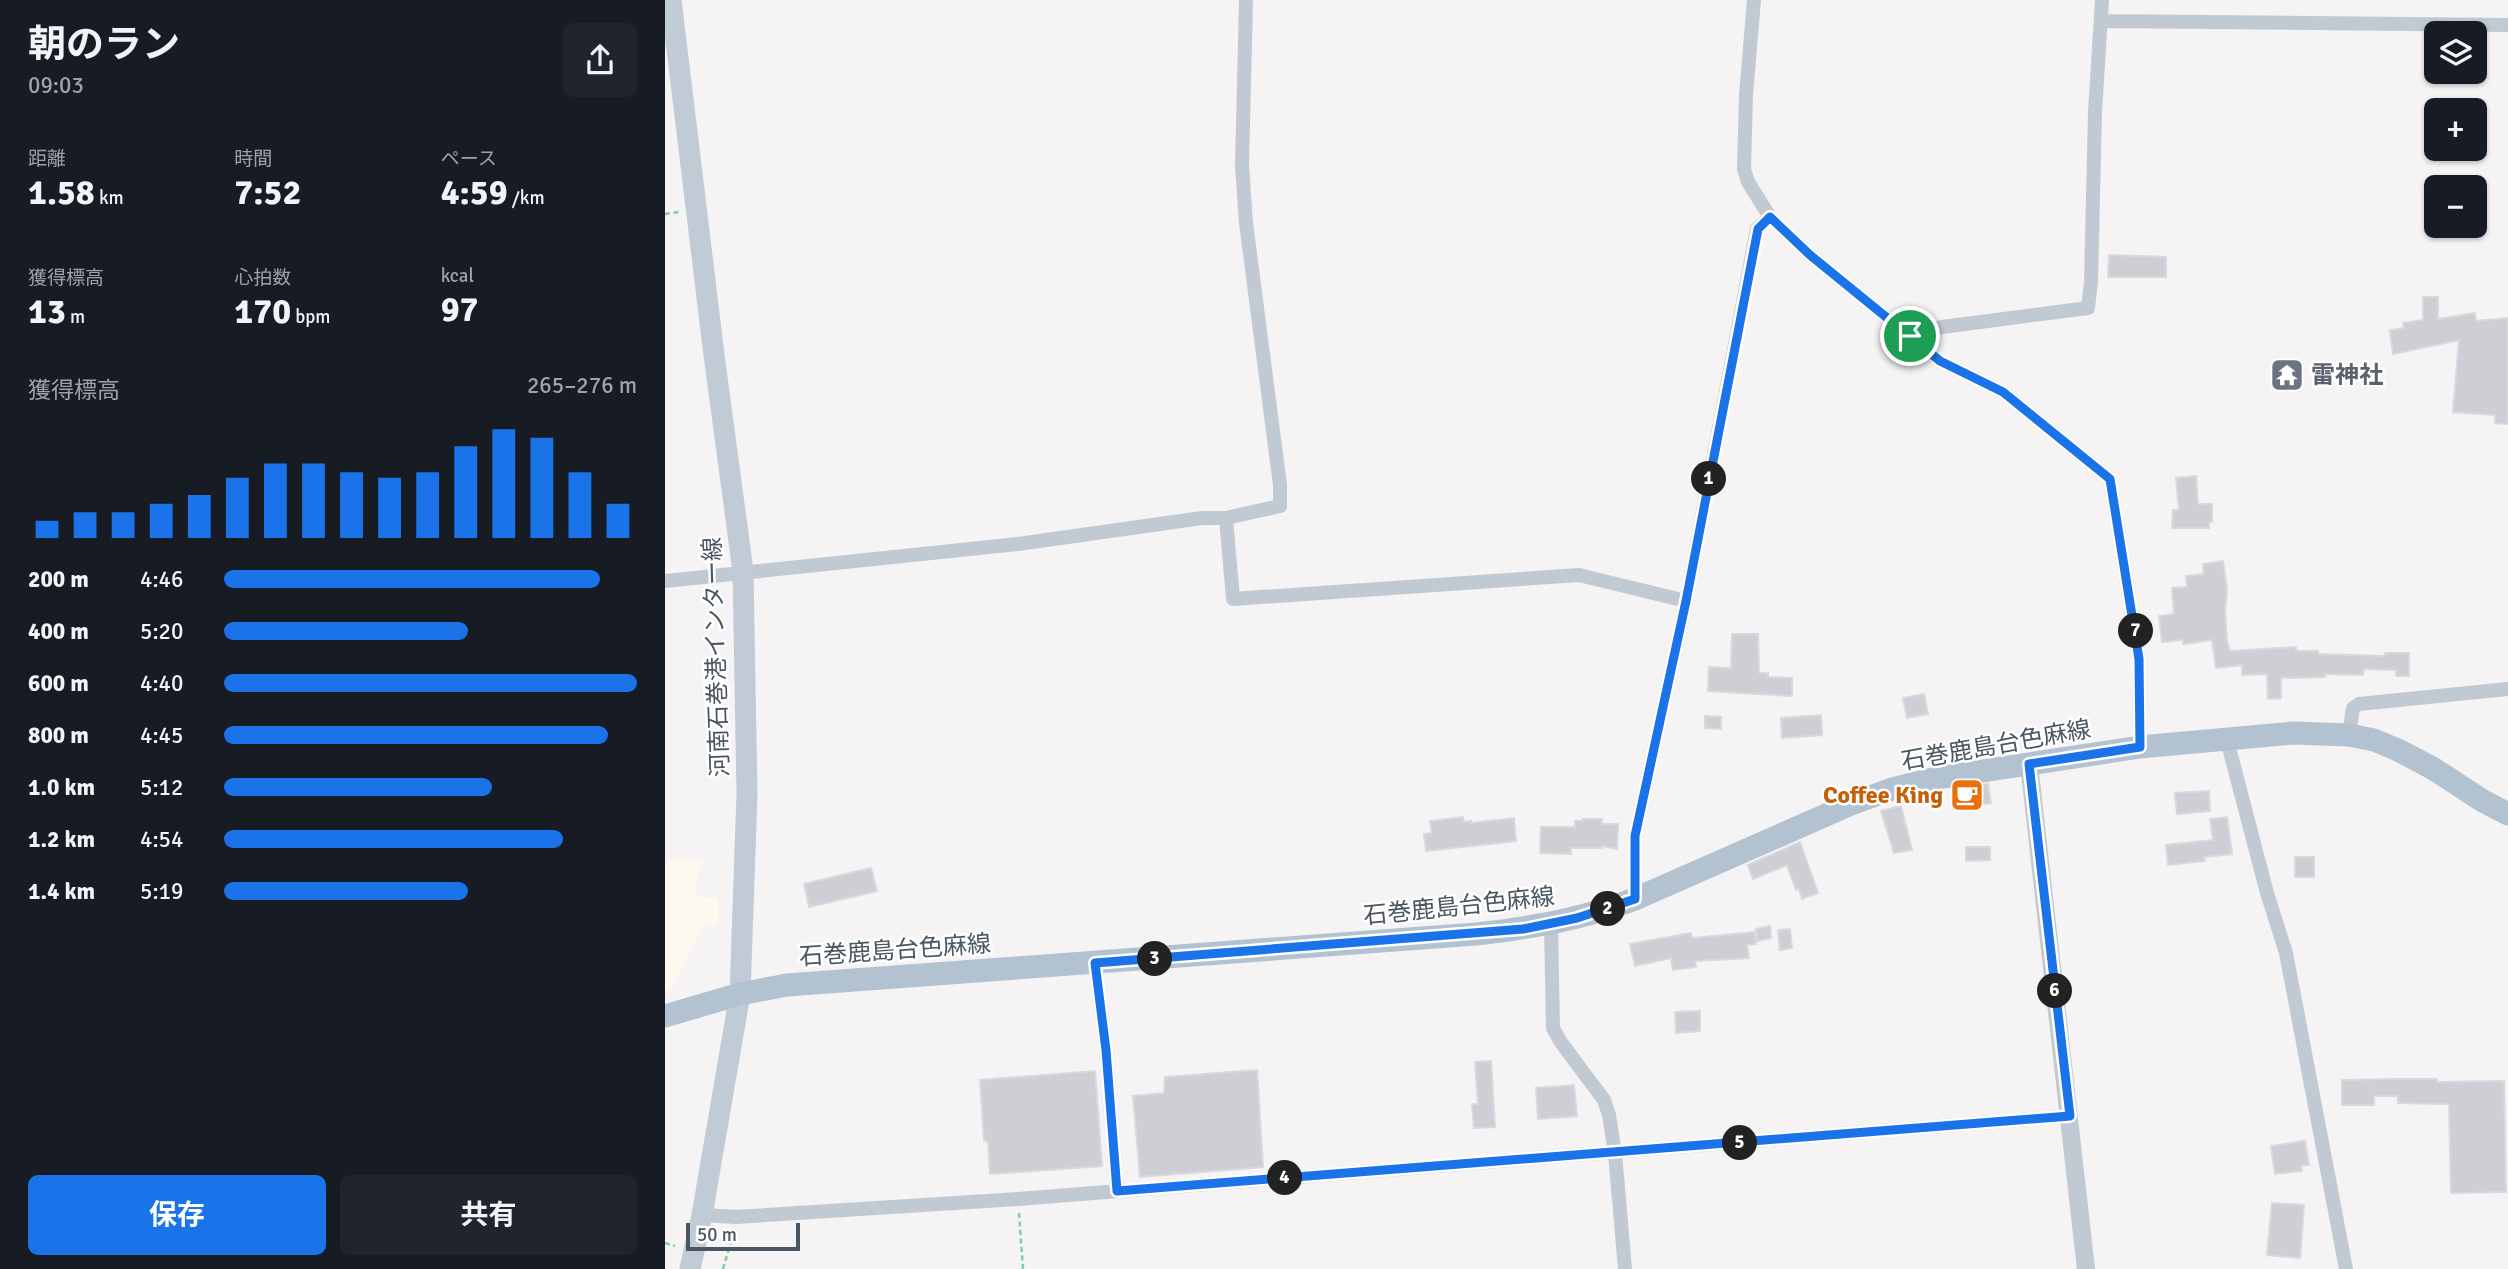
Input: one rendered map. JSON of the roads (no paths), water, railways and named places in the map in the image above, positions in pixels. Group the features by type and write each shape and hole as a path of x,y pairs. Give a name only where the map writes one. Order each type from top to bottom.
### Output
{"main road":[{"name":"河南石巻港インター線","path":"671,0 743,571 747,794 740,994 702,1215 690,1269"},
{"name":"石巻鹿島台色麻線","path":"665,1016 740,994 831,980 1476,934 1551,925 1608,910 1851,804 1892,789 1937,778 2140,747 2293,733 2349,735 2374,740 2398,750 2508,814"}],"street":[{"path":"665,581 1018,544 1202,518 1226,518 1280,506 1280,485 1246,223 1242,164 1245,0"},
{"path":"1753,0 1745,95 1744,169 1748,182 1770,217 1810,255 1940,361 2003,392 2110,479 2139,659 2140,747"},
{"path":"1910,336 1942,327 2088,308 2102,0"},
{"path":"2102,21 2508,25"},
{"path":"1635,899 1635,836 1686,601 1758,229 1770,217"},
{"path":"1226,518 1233,599 1579,575 1686,601"},
{"path":"2349,735 2353,708 2359,704 2508,689"},
{"path":"2227,740 2267,893 2286,953 2346,1269"},
{"path":"2029,764 2086,1269"},
{"path":"1551,925 1553,1028 1604,1100 1609,1115 1625,1269"},
{"path":"1095,963 1106,1050 1117,1191"},
{"path":"702,1215 736,1217 1019,1199 2070,1116"}],"place":[{"name":"雷神社","path":"2287,375"},
{"name":"Coffee King","path":"1967,795"}]}
